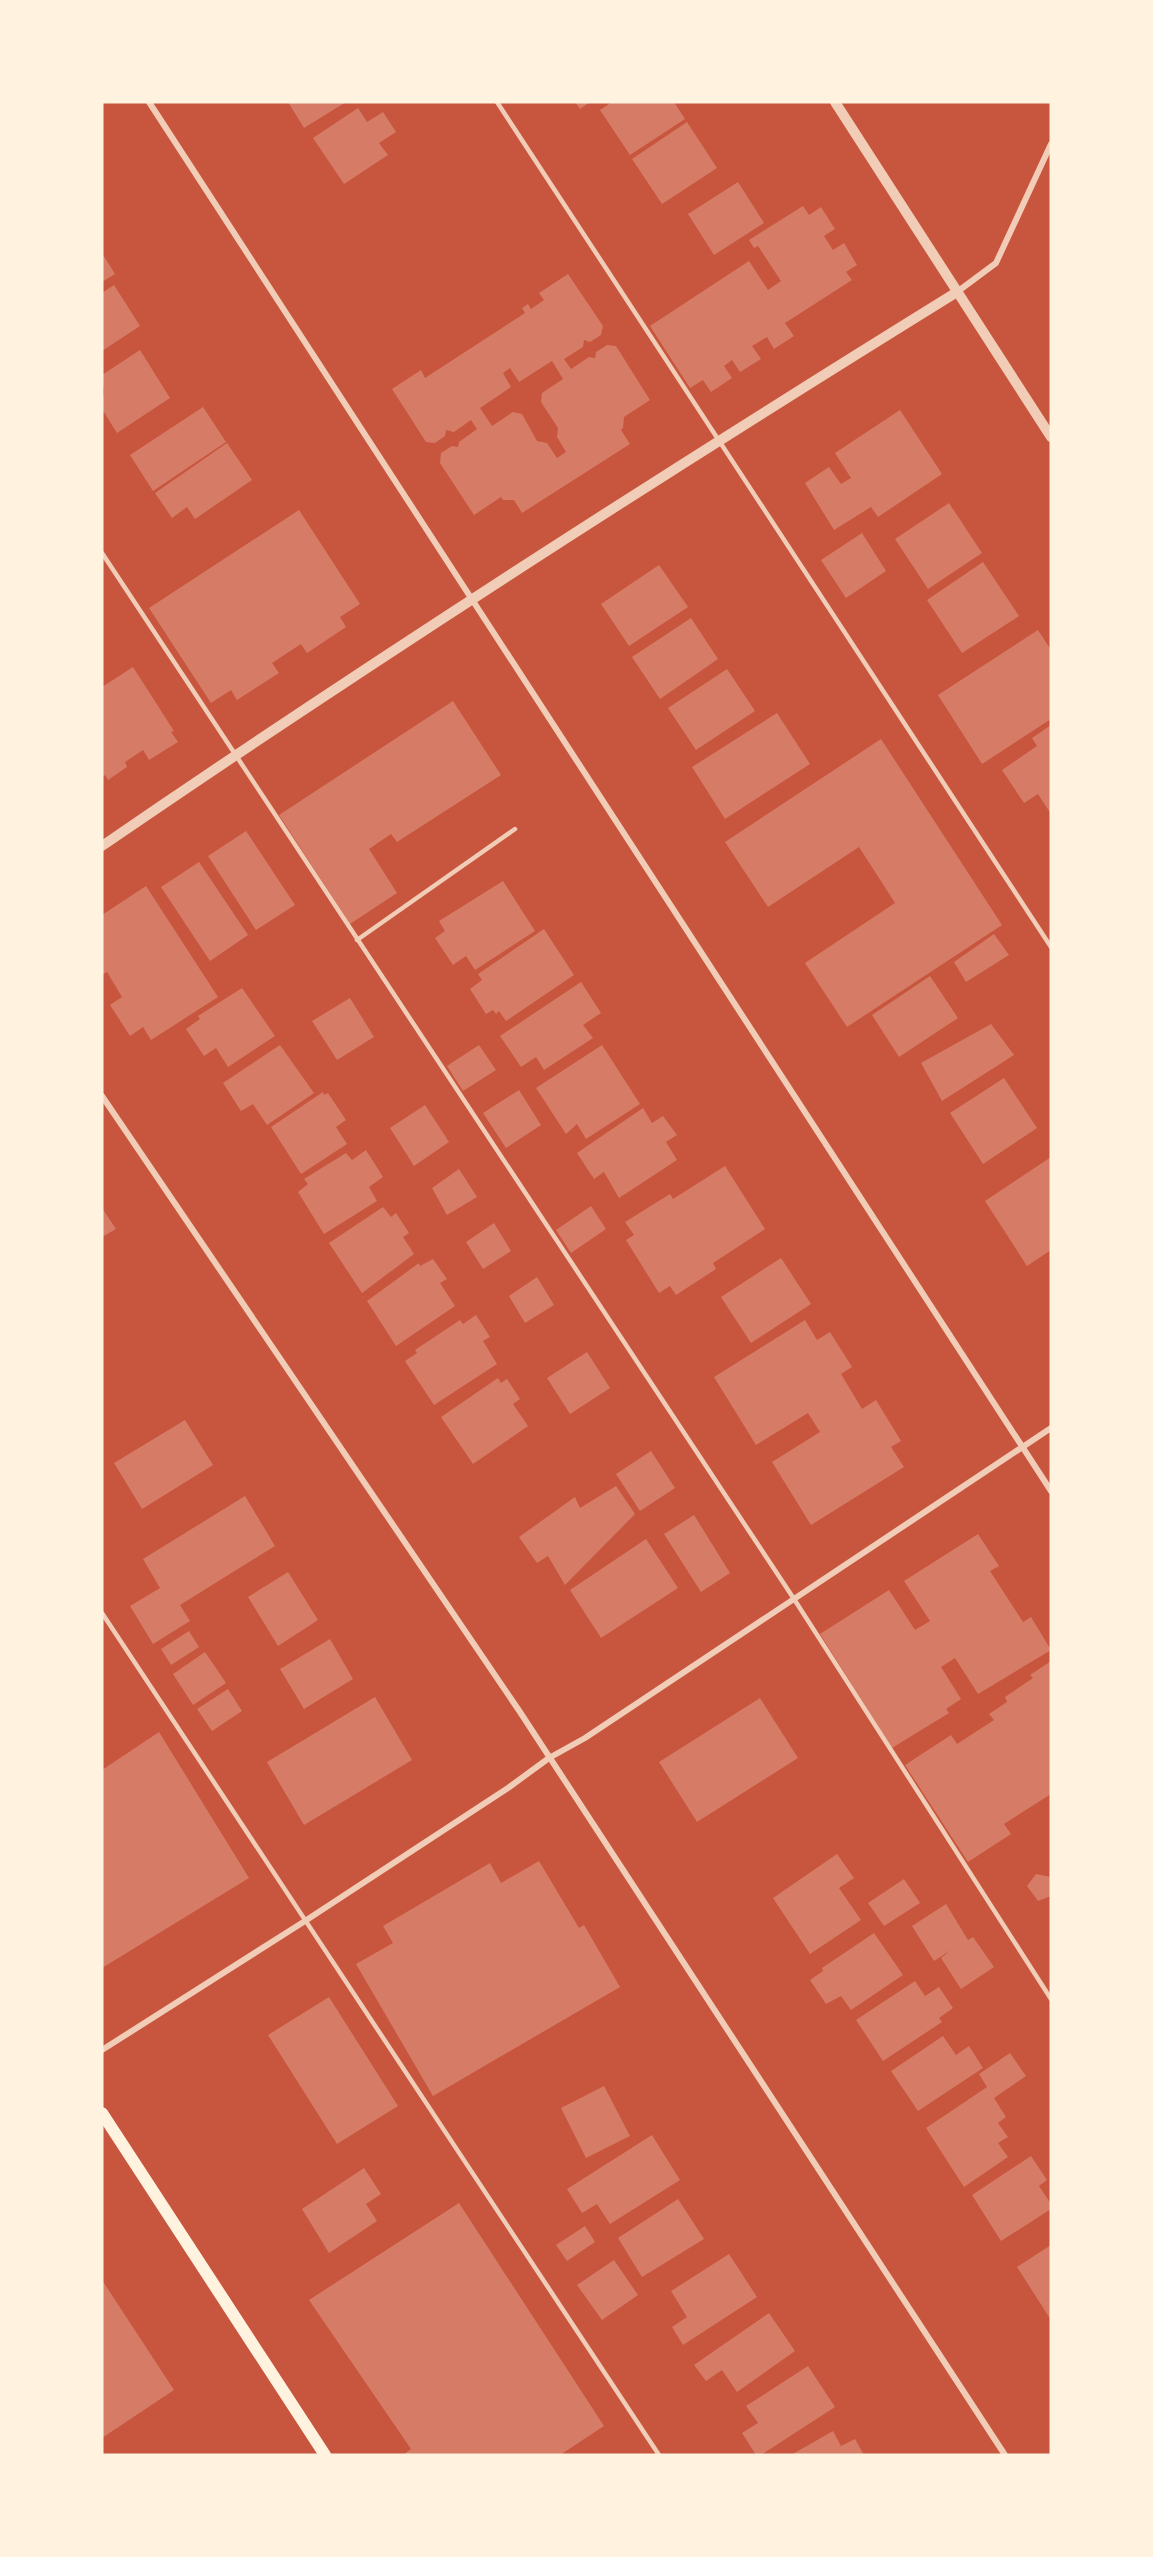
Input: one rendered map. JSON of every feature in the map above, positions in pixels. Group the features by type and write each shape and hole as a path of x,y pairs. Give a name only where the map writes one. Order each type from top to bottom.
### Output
{"main road":[{"path":"102,2113 325,2455"}],"street":[{"path":"149,102 1051,1491"},
{"path":"835,102 1051,437"},
{"path":"102,846 473,599 719,440 957,292 996,263 1051,144"},
{"path":"102,1096 549,1758 1005,2455"},
{"path":"102,2050 305,1921 508,1788 549,1758 585,1738 1051,1428"}],"lane":[{"path":"496,102 1051,947"},
{"path":"102,553 795,1599 1051,1999"},
{"path":"357,940 515,829"},
{"path":"102,1613 659,2455"}],"building":[{"path":"288,102 346,102 304,128"},
{"path":"575,102 590,102 580,109"},
{"path":"612,102 674,102 685,119 630,155 600,110"},
{"path":"358,108 367,122 383,112 396,132 379,143 388,155 344,184 313,138"},
{"path":"687,122 717,168 662,204 632,159"},
{"path":"738,182 764,223 714,255 688,214"},
{"path":"803,206 809,215 821,207 835,229 824,236 833,250 844,243 857,265 846,272 852,280 785,323 794,336 774,349 767,337 752,346 761,359 740,372 732,360 724,366 732,378 711,392 703,380 690,388 650,326 749,261 768,290 781,281 758,246 754,248 749,240"},
{"path":"102,253 115,274 102,282"},
{"path":"568,274 603,326 601,335 590,342 584,340 583,347 564,359 571,369 589,357 595,358 596,352 607,345 616,346 650,400 624,417 621,430 630,444 522,513 514,500 503,500 501,497 474,515 440,463 441,453 452,446 458,447 459,442 477,429 471,420 454,432 446,430 445,436 435,443 426,442 392,389 421,370 425,378 525,313 522,308 528,304 531,309 544,300 539,293","holes":["552,361 563,379 542,393 541,402 558,428 557,437 566,452 557,458 547,443 537,441 522,414 513,412 492,426 480,408 511,387 503,373 510,368 519,382"]},
{"path":"114,285 140,326 102,351 102,293"},
{"path":"140,350 170,398 117,433 102,409 104,391 102,375"},
{"path":"203,407 226,442 153,491 130,455"},
{"path":"900,410 942,474 878,517 871,507 834,530 805,483 829,467 841,484 851,478 835,453"},
{"path":"227,443 252,480 195,519 187,507 172,518 155,493"},
{"path":"949,503 982,553 928,589 895,539"},
{"path":"299,510 360,604 340,617 346,627 307,653 301,644 272,663 279,673 237,700 231,690 211,703 149,608"},
{"path":"862,533 886,571 846,598 821,560"},
{"path":"983,562 1019,616 962,653 927,600"},
{"path":"659,565 688,607 629,646 601,604"},
{"path":"691,618 718,659 660,699 632,657"},
{"path":"1038,630 1051,650 1051,719 982,764 938,695"},
{"path":"133,667 174,731 171,732 178,742 149,760 143,750 125,762 127,767 108,780 105,775 102,777 102,687"},
{"path":"727,669 755,711 696,750 668,708"},
{"path":"453,701 501,775 397,842 391,834 369,849 397,893 350,924 279,815"},
{"path":"777,713 810,764 725,819 692,767"},
{"path":"1051,725 1051,814 1038,794 1024,803 1002,770 1037,746 1032,738"},
{"path":"881,739 1002,925 847,1027 805,963 895,903 859,847 768,907 725,842"},
{"path":"246,831 295,905 256,930 208,856"},
{"path":"199,862 248,935 210,961 161,887"},
{"path":"503,881 535,931 475,970 466,956 453,965 435,938 445,931 439,921"},
{"path":"146,886 218,997 151,1040 143,1027 130,1036 110,1005 122,997 107,972 102,975 102,915"},
{"path":"544,929 574,975 506,1021 499,1011 496,1014 493,1010 486,1014 470,989 482,980 478,974"},
{"path":"994,934 1009,955 966,982 954,962"},
{"path":"930,976 958,1018 899,1057 872,1015"},
{"path":"581,982 601,1013 583,1025 593,1038 544,1070 536,1057 521,1067 500,1036"},
{"path":"242,988 275,1036 228,1067 216,1048 204,1056 186,1029 200,1019 198,1016"},
{"path":"350,998 374,1037 337,1060 312,1021"},
{"path":"991,1024 1014,1055 942,1101 921,1063"},
{"path":"280,1045 314,1093 267,1125 253,1104 241,1111 223,1083"},
{"path":"479,1045 496,1070 463,1091 447,1066"},
{"path":"602,1045 640,1104 586,1139 577,1124 566,1134 536,1088"},
{"path":"1004,1078 1037,1128 983,1164 950,1113"},
{"path":"519,1090 541,1125 506,1148 483,1113"},
{"path":"323,1092 324,1095 328,1093 346,1120 336,1127 347,1144 301,1174 271,1127"},
{"path":"425,1105 449,1142 414,1166 390,1128"},
{"path":"643,1108 652,1123 663,1116 677,1135 666,1142 677,1160 619,1198 604,1172 594,1179 577,1153"},
{"path":"366,1150 383,1177 369,1187 377,1201 324,1234 298,1192 308,1184 304,1179 346,1153 352,1160"},
{"path":"1051,1157 1051,1250 1027,1266 985,1201"},
{"path":"725,1166 765,1229 713,1263 716,1269 676,1295 670,1286 659,1293 626,1240 634,1235 625,1222 670,1194 673,1199"},
{"path":"459,1169 477,1197 447,1215 432,1188"},
{"path":"591,1206 606,1229 571,1253 556,1230"},
{"path":"383,1207 391,1217 396,1213 409,1233 403,1237 414,1254 362,1293 329,1243"},
{"path":"102,1208 116,1229 102,1237"},
{"path":"494,1223 511,1251 483,1269 466,1242"},
{"path":"781,1258 811,1304 751,1343 721,1297"},
{"path":"433,1259 447,1279 440,1283 455,1306 396,1346 367,1301 419,1263 420,1266"},
{"path":"537,1277 554,1305 525,1323 509,1296"},
{"path":"476,1315 490,1337 483,1341 497,1364 434,1405 405,1361 417,1353 415,1350 460,1320 463,1324"},
{"path":"805,1320 817,1340 830,1332 852,1367 841,1374 862,1409 876,1400 901,1441 891,1447 904,1467 811,1525 772,1462 820,1432 808,1413 756,1445 714,1377"},
{"path":"587,1352 610,1388 570,1414 547,1378"},
{"path":"498,1378 501,1383 507,1379 520,1399 513,1404 528,1426 473,1464 441,1417"},
{"path":"185,1420 213,1465 142,1509 114,1463"},
{"path":"651,1451 675,1488 640,1511 616,1474"},
{"path":"616,1486 635,1514 565,1585 548,1556 537,1563 519,1537 575,1497 580,1508"},
{"path":"245,1496 275,1546 180,1605 190,1621 153,1644 130,1606 160,1588 143,1559"},
{"path":"694,1515 730,1573 701,1592 664,1534"},
{"path":"978,1534 999,1566 990,1571 1023,1622 1031,1617 1051,1650 978,1694 955,1658 941,1667 961,1699 946,1709 949,1713 892,1748 820,1634 889,1590 915,1630 930,1621 904,1581"},
{"path":"646,1539 678,1588 601,1638 570,1590"},
{"path":"288,1572 318,1620 278,1646 248,1597"},
{"path":"189,1631 199,1647 171,1665 161,1649"},
{"path":"330,1639 353,1679 304,1709 280,1669"},
{"path":"205,1652 226,1683 193,1705 173,1674"},
{"path":"1051,1661 1051,1794 1004,1824 1011,1834 968,1862 905,1765 951,1735 957,1744 994,1720 989,1714 1007,1702 1005,1697 1033,1678 1030,1675"},
{"path":"228,1689 242,1711 212,1731 197,1709"},
{"path":"375,1697 412,1760 304,1825 267,1762"},
{"path":"760,1698 798,1758 697,1822 659,1762"},
{"path":"159,1732 249,1878 102,1968 102,1770"},
{"path":"837,1854 854,1878 839,1888 861,1920 810,1954 773,1898"},
{"path":"539,1861 579,1928 584,1925 620,1987 433,2096 356,1964 393,1943 383,1926 490,1863 501,1883"},
{"path":"1036,1874 1051,1877 1051,1896 1038,1901 1027,1886"},
{"path":"904,1879 920,1903 884,1926 868,1903"},
{"path":"946,1904 968,1940 973,1937 994,1967 961,1989 941,1958 951,1950 934,1961 912,1926"},
{"path":"874,1933 903,1975 851,2010 841,1996 826,2004 810,1980 823,1971 822,1968"},
{"path":"915,1981 925,1996 939,1987 953,2008 939,2018 942,2022 883,2061 856,2020"},
{"path":"329,1997 398,2106 337,2144 268,2035"},
{"path":"943,2036 956,2055 969,2046 983,2068 918,2111 891,2071"},
{"path":"1010,2053 1026,2076 994,2098 1006,2117 998,2123 1008,2137 998,2143 1008,2157 964,2187 926,2128 987,2087 979,2074"},
{"path":"604,2086 630,2136 586,2158 561,2108"},
{"path":"652,2135 680,2180 610,2224 597,2204 582,2213 567,2189"},
{"path":"1031,2156 1047,2180 1039,2186 1051,2204 1051,2209 1001,2241 972,2195"},
{"path":"364,2168 381,2194 366,2204 377,2221 329,2253 302,2209"},
{"path":"678,2199 704,2239 642,2277 618,2238"},
{"path":"459,2203 604,2426 560,2455 403,2455 411,2449 309,2300"},
{"path":"585,2226 595,2242 567,2261 556,2245"},
{"path":"1051,2245 1051,2320 1017,2267"},
{"path":"729,2254 757,2297 683,2345 672,2327 687,2317 671,2291"},
{"path":"614,2260 638,2295 602,2320 577,2285"},
{"path":"102,2280 174,2390 102,2438"},
{"path":"769,2313 795,2351 737,2392 722,2370 706,2381 694,2365"},
{"path":"808,2366 835,2407 761,2455 756,2455 742,2433 758,2423 746,2406"},
{"path":"833,2431 841,2446 855,2439 864,2455 791,2455"}]}
